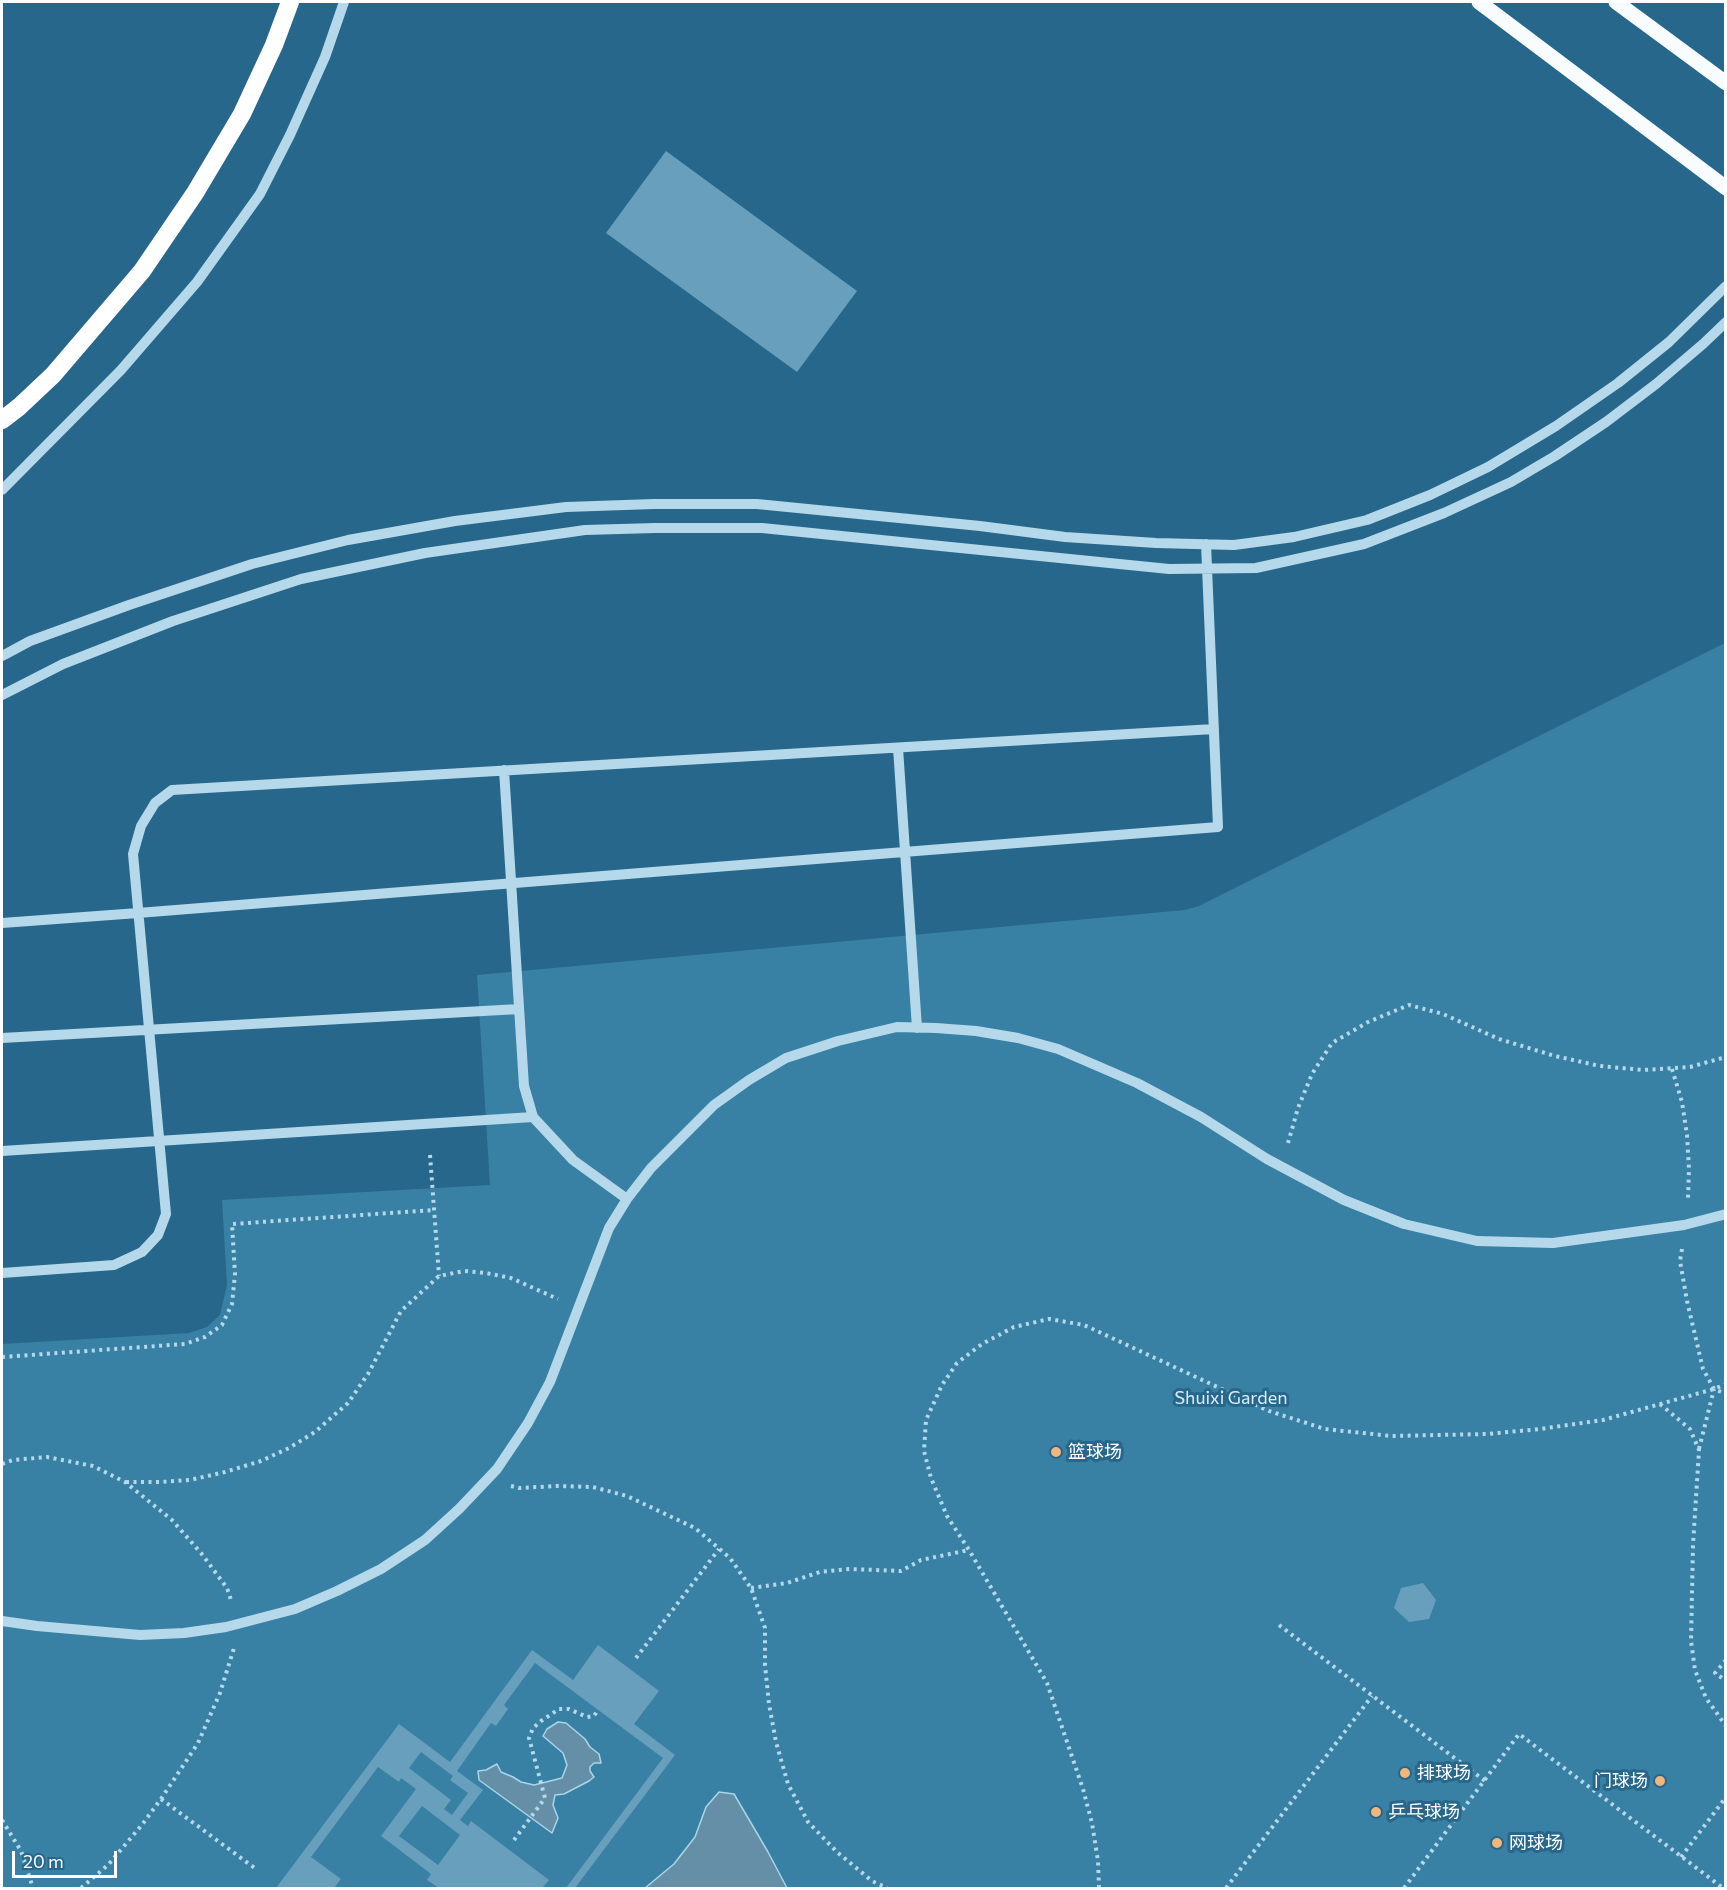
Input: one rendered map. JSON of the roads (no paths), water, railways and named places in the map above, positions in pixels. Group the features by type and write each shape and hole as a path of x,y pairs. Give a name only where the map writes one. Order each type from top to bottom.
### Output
{"highway":[{"path":"2,420 53,375 142,271 195,193 242,114 274,45 290,2"}],"main road":[{"path":"1479,2 1725,188"},
{"path":"1616,2 1725,83"}],"street":[{"path":"2,490 121,370 197,282 260,194 321,67 344,2"},
{"path":"2,656 30,641 252,564 358,538 455,521 566,507 757,504 980,526 1065,537 1156,543 1234,545 1294,537 1367,520 1430,495 1488,467 1556,426 1618,382 1670,342 1725,286"},
{"path":"2,694 63,664 172,621 301,579 425,553 585,530 762,528 1169,570 1256,568 1364,544 1444,513 1511,482 1606,422 1656,384 1725,322"},
{"path":"2,923 1218,827 1206,544"},
{"path":"2,1273 114,1265 142,1252 158,1235 166,1214 133,854 141,826 156,803 172,790 1214,729"},
{"path":"898,747 917,1028"},
{"path":"504,770 524,1086 533,1117 573,1160 627,1199"},
{"path":"2,1038 519,1009"},
{"path":"2,1621 47,1628 140,1635 184,1633 240,1623 295,1609 381,1569 425,1539 459,1509 497,1469 528,1423 550,1382 609,1228 627,1199 651,1168 714,1105 749,1080 786,1058 838,1041 897,1028 917,1028 976,1031 1018,1038 1058,1049 1137,1083 1201,1117 1281,1167 1344,1200 1404,1224 1477,1241 1553,1243 1691,1224 1725,1214"},
{"path":"2,1151 533,1117"}],"place":[{"name":"篮球场","path":"1056,1452"},
{"name":"排球场","path":"1405,1773"},
{"name":"‌门球场‌","path":"1660,1781"},
{"name":"乒乓球场","path":"1376,1812"},
{"name":"网球场","path":"1497,1843"}],"park label":[{"name":"Shuixi Garden","path":"1231,1398"}]}
